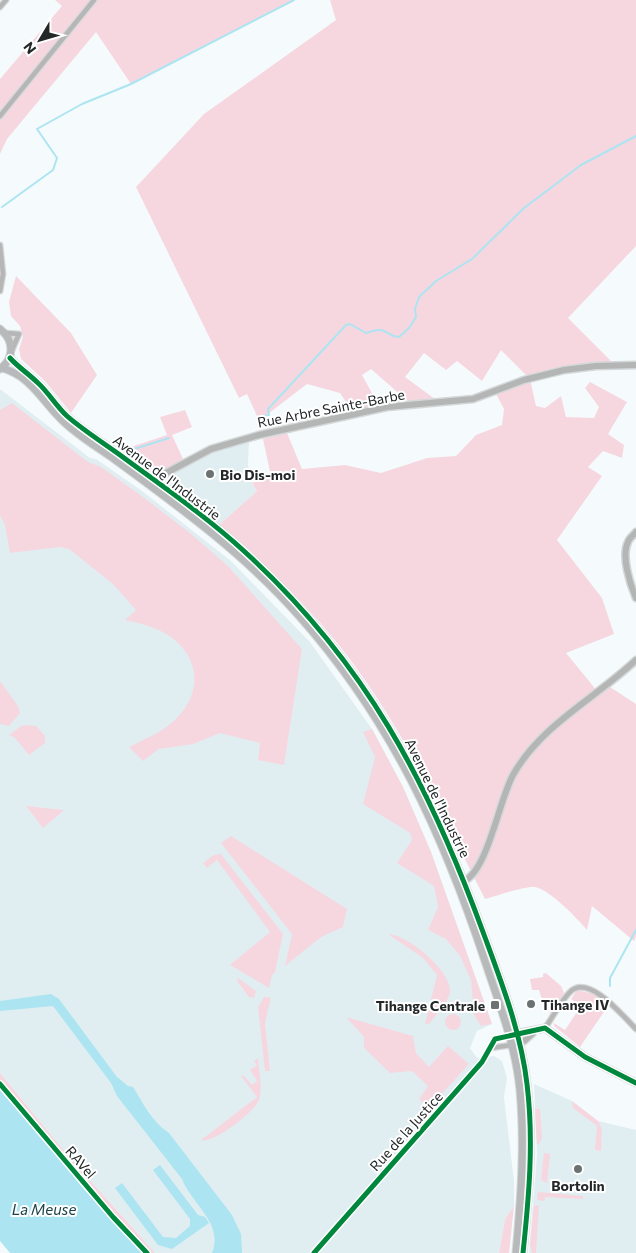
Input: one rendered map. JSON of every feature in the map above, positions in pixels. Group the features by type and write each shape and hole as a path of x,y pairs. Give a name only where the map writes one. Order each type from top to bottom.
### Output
{"main road":[{"path":"1,368 11,354 9,338 2,331"},
{"name":"Avenue de l'Industrie","path":"11,354 42,386 68,417 155,480 244,551 305,611 327,637 368,693 405,754 435,812 464,881 520,1032 516,1044 523,1164 516,1253"},
{"name":"Avenue de l'Industrie","path":"1,368 15,371 27,380 64,422 227,545 252,568 299,616 328,650 352,682 402,759 429,814 462,893 509,1035 516,1044 527,1084 531,1131 531,1174 523,1253"}],"street":[{"path":"0,7 6,0"},
{"path":"0,116 94,0"},
{"path":"0,245 3,274 0,291"},
{"name":"Rue Arbre Sainte-Barbe","path":"145,482 155,480 199,455 259,435 387,407 473,399 522,381 564,370 596,366 636,365"},
{"path":"636,532 627,542 626,564 629,582 636,598"},
{"path":"462,893 464,881 476,872 484,856 502,799 514,774 546,733 636,660"},
{"path":"454,874 464,881"},
{"path":"490,1048 516,1044 534,1032 545,1028 570,992 577,987 586,988 601,995 636,1029"},
{"path":"545,1028 586,1058 636,1083"},
{"name":"Rue de la Justice","path":"314,1253 482,1062 495,1039 520,1032 534,1032"}],"shaded area":[{"path":"55,0 294,0 131,84 96,32 7,139 0,154 0,79 62,6"},
{"path":"330,0 636,0 636,246 568,318 610,360 612,365 596,366 530,379 536,406 545,408 561,396 566,417 594,418 599,407 585,388 590,382 627,402 608,434 624,445 622,458 603,451 588,467 602,476 557,540 602,598 614,634 566,653 598,692 607,685 636,704 636,936 634,941 592,906 587,930 548,893 535,887 485,899 407,747 360,673 324,627 284,584 219,525 257,491 252,483 271,476 263,439 287,433 302,469 345,465 381,473 427,458 456,456 476,435 502,425 504,409 495,392 529,378 501,350 482,381 457,361 446,370 424,353 405,377 439,402 411,404 371,369 362,375 378,404 352,411 340,393 307,384 264,417 257,416 247,394 239,398 136,187 204,114 336,20"},
{"path":"16,276 71,333 97,375 71,413 45,381 21,359 19,349 23,337 20,326 11,316 9,302"},
{"path":"0,389 90,458 96,459 142,491 231,561 310,642 372,729 403,787 431,852 492,1024 477,1031 470,1048 477,1058 494,1056 502,1061 507,1078 504,1097 514,1181 514,1206 505,1219 499,1253 155,1253 70,1158 0,1073"},
{"path":"12,403 88,462 101,467 190,533 228,566 302,649 284,765 258,760 260,743 220,733 193,744 159,749 143,761 129,747 160,731 180,715 193,691 193,667 180,645 168,635 147,626 125,620 136,610 113,584 69,549 60,547 10,553 5,525 0,515 0,410"},
{"path":"185,410 192,427 172,435 183,459 165,469 152,469 140,462 125,449 167,435 160,417"},
{"path":"246,435 249,441 248,465 252,483 257,491 219,525 159,478 159,472 170,468 183,459"},
{"path":"0,681 18,706 20,713 9,726 0,724"},
{"path":"21,726 36,726 45,736 45,743 29,755 15,738 9,735"},
{"path":"372,729 403,787 431,852 492,1024 481,1026 474,1015 471,980 460,956 446,939 428,930 438,907 434,886 397,863 412,840 410,833 363,804 375,757 363,732"},
{"path":"26,806 64,810 43,828"},
{"path":"231,836 347,909 343,927 321,937 285,966 292,934 221,843"},
{"path":"221,854 283,934 275,972 272,975 269,988 230,965 270,932 217,860 207,868 203,863 214,855"},
{"path":"388,934 417,947 437,965 449,984 450,992 447,999 429,1024 425,1024 437,975 423,958"},
{"path":"546,973 561,986 564,993 551,1013 548,1011 552,1005 541,997 539,990 532,990 530,979 543,977 543,974"},
{"path":"238,978 256,991 254,998 249,997 237,981"},
{"path":"577,990 594,994 608,1006 580,1047 554,1026 554,1023 565,1030 581,1006 571,999"},
{"path":"264,997 271,998 265,1023 270,1071 265,1071 258,1007"},
{"path":"453,1014 461,1022 453,1030 445,1022"},
{"path":"346,1017 413,1036 416,1053 429,1067 448,1046 469,1064 429,1108 419,1099 428,1086 412,1071 390,1073 364,1048 364,1037"},
{"path":"258,1058 261,1090 256,1105 242,1119 223,1133 214,1138 201,1140 257,1097 241,1076 243,1075 252,1085 257,1081 250,1070 257,1065 254,1061"},
{"path":"0,1073 70,1158 155,1253 148,1253 88,1187 0,1081"},
{"path":"534,1084 572,1101 598,1121 636,1130 636,1253 529,1253 537,1155"},
{"path":"572,1101 598,1121 602,1129 601,1151 595,1150 597,1126 573,1108"},
{"path":"535,1109 540,1109 542,1138 539,1144 537,1144"},
{"path":"544,1153 550,1154 547,1183 541,1180"},
{"path":"538,1192 583,1196 583,1199 545,1197 545,1201 537,1200"},
{"path":"539,1205 536,1253 532,1253 530,1244 534,1206"},
{"path":"514,1206 509,1253 499,1253 505,1219"}],"water":[{"path":"51,994 59,999 117,1077 128,1086 133,1087 153,1118 169,1133 232,1215 241,1234 242,1253 212,1253 215,1242 214,1232 205,1214 182,1179 117,1096 111,1083 53,1006 0,1011 0,1001"},
{"name":"La Meuse","path":"0,1087 85,1190 144,1253 10,1253 0,1241"},
{"path":"160,1165 198,1215 205,1217 209,1223 172,1249 158,1245 115,1188 122,1183 163,1237 176,1238 190,1226 190,1219 153,1170"}],"waterway":[{"path":"2,207 53,170 57,158 37,129 82,104 131,84 294,0"},
{"path":"258,420 263,416 269,415 268,409 346,325 350,324 366,333 382,330 399,337 409,328 416,317 415,309 419,297 436,281 472,259 524,208 581,165 636,136"},
{"path":"128,451 169,438"},
{"path":"610,986 610,978 636,930"}],"cycle path":[{"path":"10,358 35,380 73,421 215,526 245,552 287,594 325,637 359,681 415,774 462,877 503,988 520,1045 527,1084 530,1126 529,1190 523,1253"},
{"path":"314,1253 482,1062 495,1039 545,1028 585,1057 636,1083"},
{"name":"RAVel","path":"0,1084 113,1217 147,1253"}],"place":[{"name":"Bio Dis-moi","path":"210,474"},
{"name":"Tihange IV","path":"531,1004"},
{"name":"Tihange Centrale","path":"495,1005"},
{"name":"Bortolin","path":"578,1169"}]}
